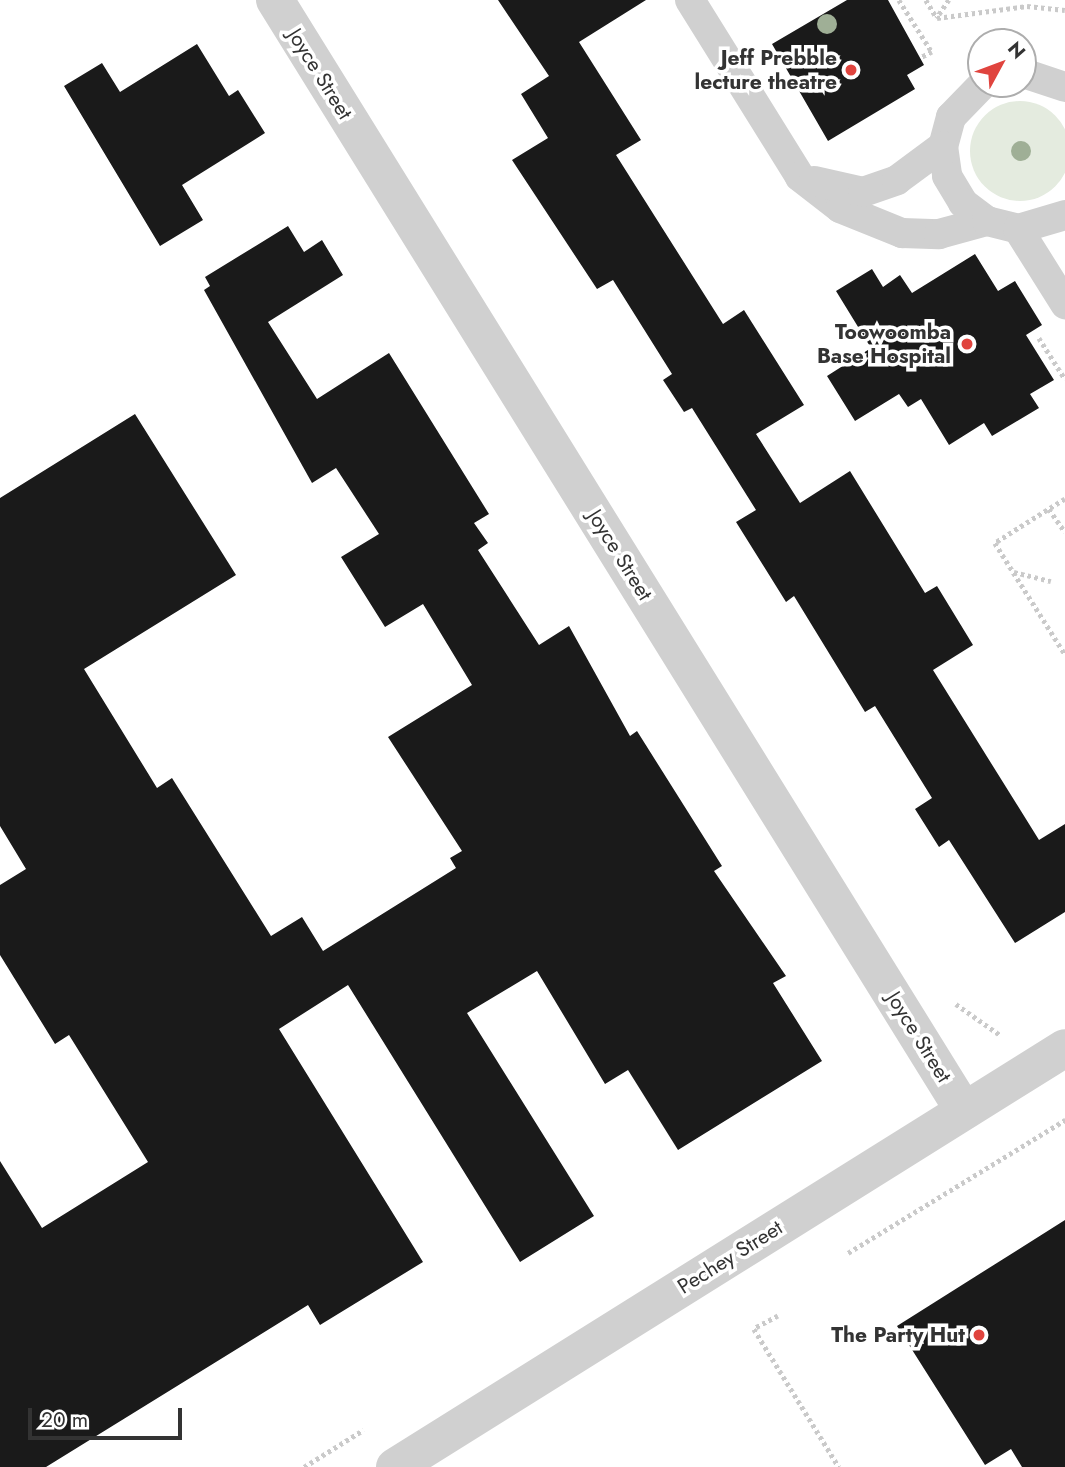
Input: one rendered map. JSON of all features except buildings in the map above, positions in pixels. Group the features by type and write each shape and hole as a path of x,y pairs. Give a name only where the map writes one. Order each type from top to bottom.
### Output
{"street":[{"name":"Joyce Street","path":"275,0 964,1111"},
{"name":"Pechey Street","path":"395,1467 1065,1048"}],"lane":[{"path":"690,0 800,177 869,224 902,233 939,234 987,221"},
{"path":"1037,77 1062,84"},
{"path":"969,98 951,117 943,146 947,176 963,203 987,221 1018,229 1065,215"},
{"path":"800,177 863,192 897,180 943,146"},
{"path":"1018,229 1065,304"}],"path":[{"path":"899,0 932,52 920,58"},
{"path":"926,0 937,18"},
{"path":"937,18 949,0"},
{"path":"937,18 1027,6 1065,10"},
{"path":"1034,330 1065,379"},
{"path":"1065,499 995,543 1065,654"},
{"path":"1049,509 1065,532"},
{"path":"1014,571 1051,582"},
{"path":"848,1253 1065,1120"},
{"path":"778,1316 754,1329 839,1467"}],"shaded area":[{"path":"1020,101 1039,105 1055,116 1066,132 1070,151 1066,170 1055,186 1039,197 1020,201 1001,197 985,186 974,170 970,151 974,132 985,116 1001,105"}],"place":[{"name":"Jeff Prebble lecture theatre","path":"851,70"},
{"name":"Toowoomba Base Hospital","path":"967,344"},
{"name":"The Party Hut","path":"979,1335"}]}
